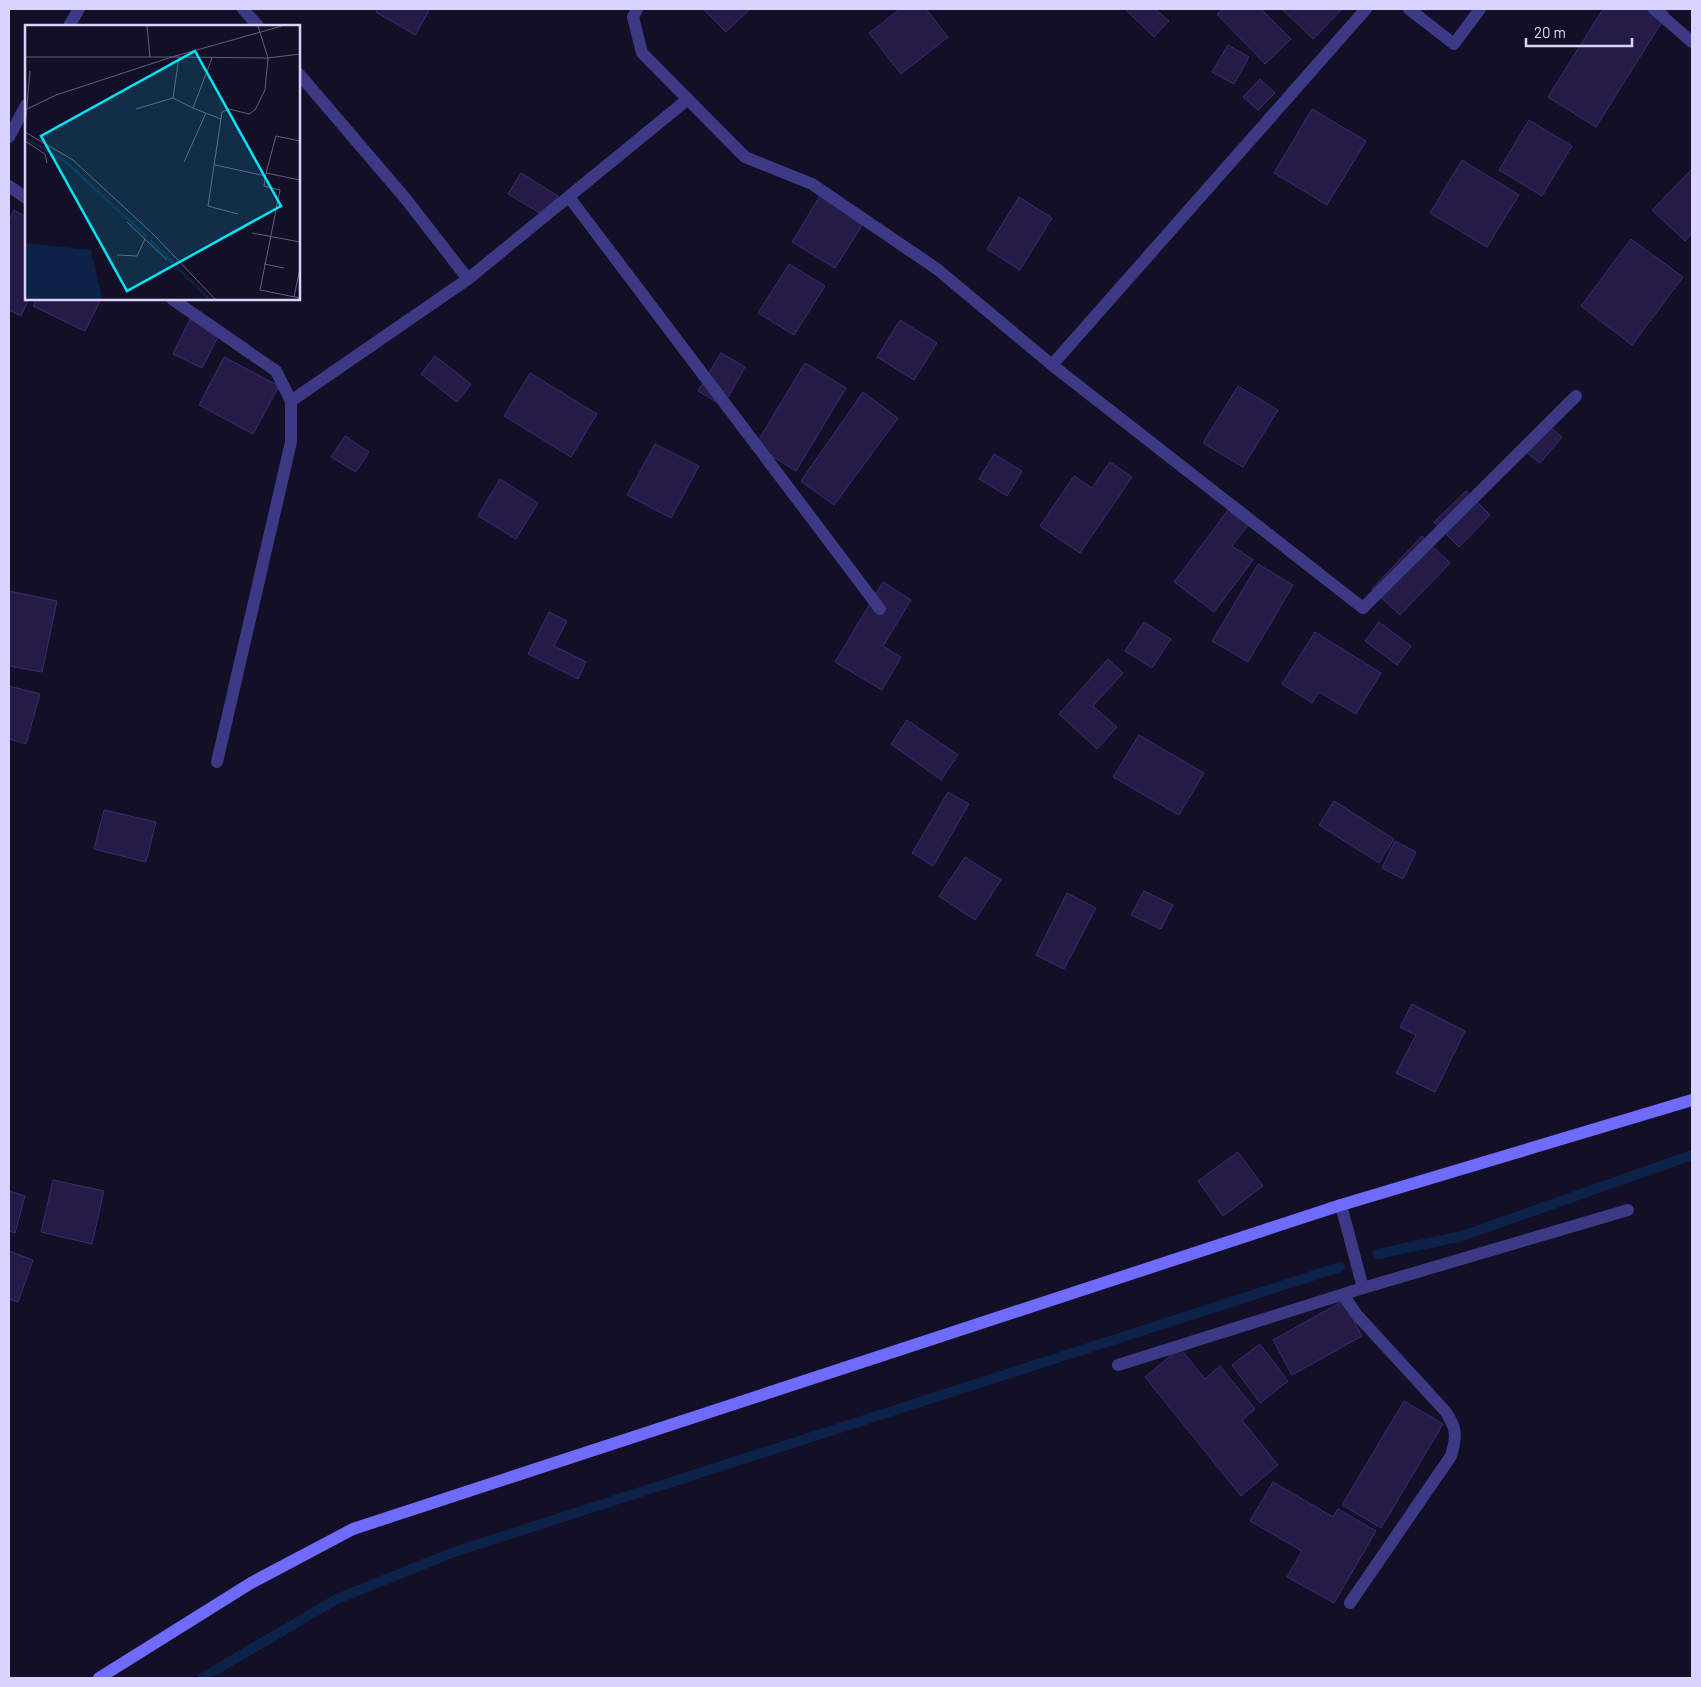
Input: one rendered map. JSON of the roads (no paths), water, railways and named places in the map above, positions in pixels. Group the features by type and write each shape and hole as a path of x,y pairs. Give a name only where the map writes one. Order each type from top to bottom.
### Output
{"street":[{"path":"70,25 79,9"},
{"path":"243,9 257,25"},
{"path":"637,9 633,17 642,53 745,157 812,184 937,269 1052,364 1363,608 1576,396"},
{"path":"1052,364 1366,9"},
{"path":"1409,9 1454,44 1480,9"},
{"path":"1654,9 1692,42"},
{"path":"300,75 405,198 468,279"},
{"path":"291,401 468,279 688,99"},
{"path":"9,137 25,107"},
{"path":"9,186 25,197"},
{"path":"569,197 880,609"},
{"path":"173,300 276,371 291,401 291,442 217,762"},
{"path":"99,1678 251,1584 353,1529 1341,1205 1692,1100"},
{"path":"1341,1205 1363,1288"},
{"path":"1118,1365 1363,1288 1628,1210"},
{"path":"1343,1295 1357,1315 1446,1412 1455,1426 1456,1440 1451,1456 1350,1603"}],"waterway":[{"path":"1378,1254 1462,1236 1692,1155"},
{"path":"202,1678 337,1599 454,1552 1340,1267"}]}
